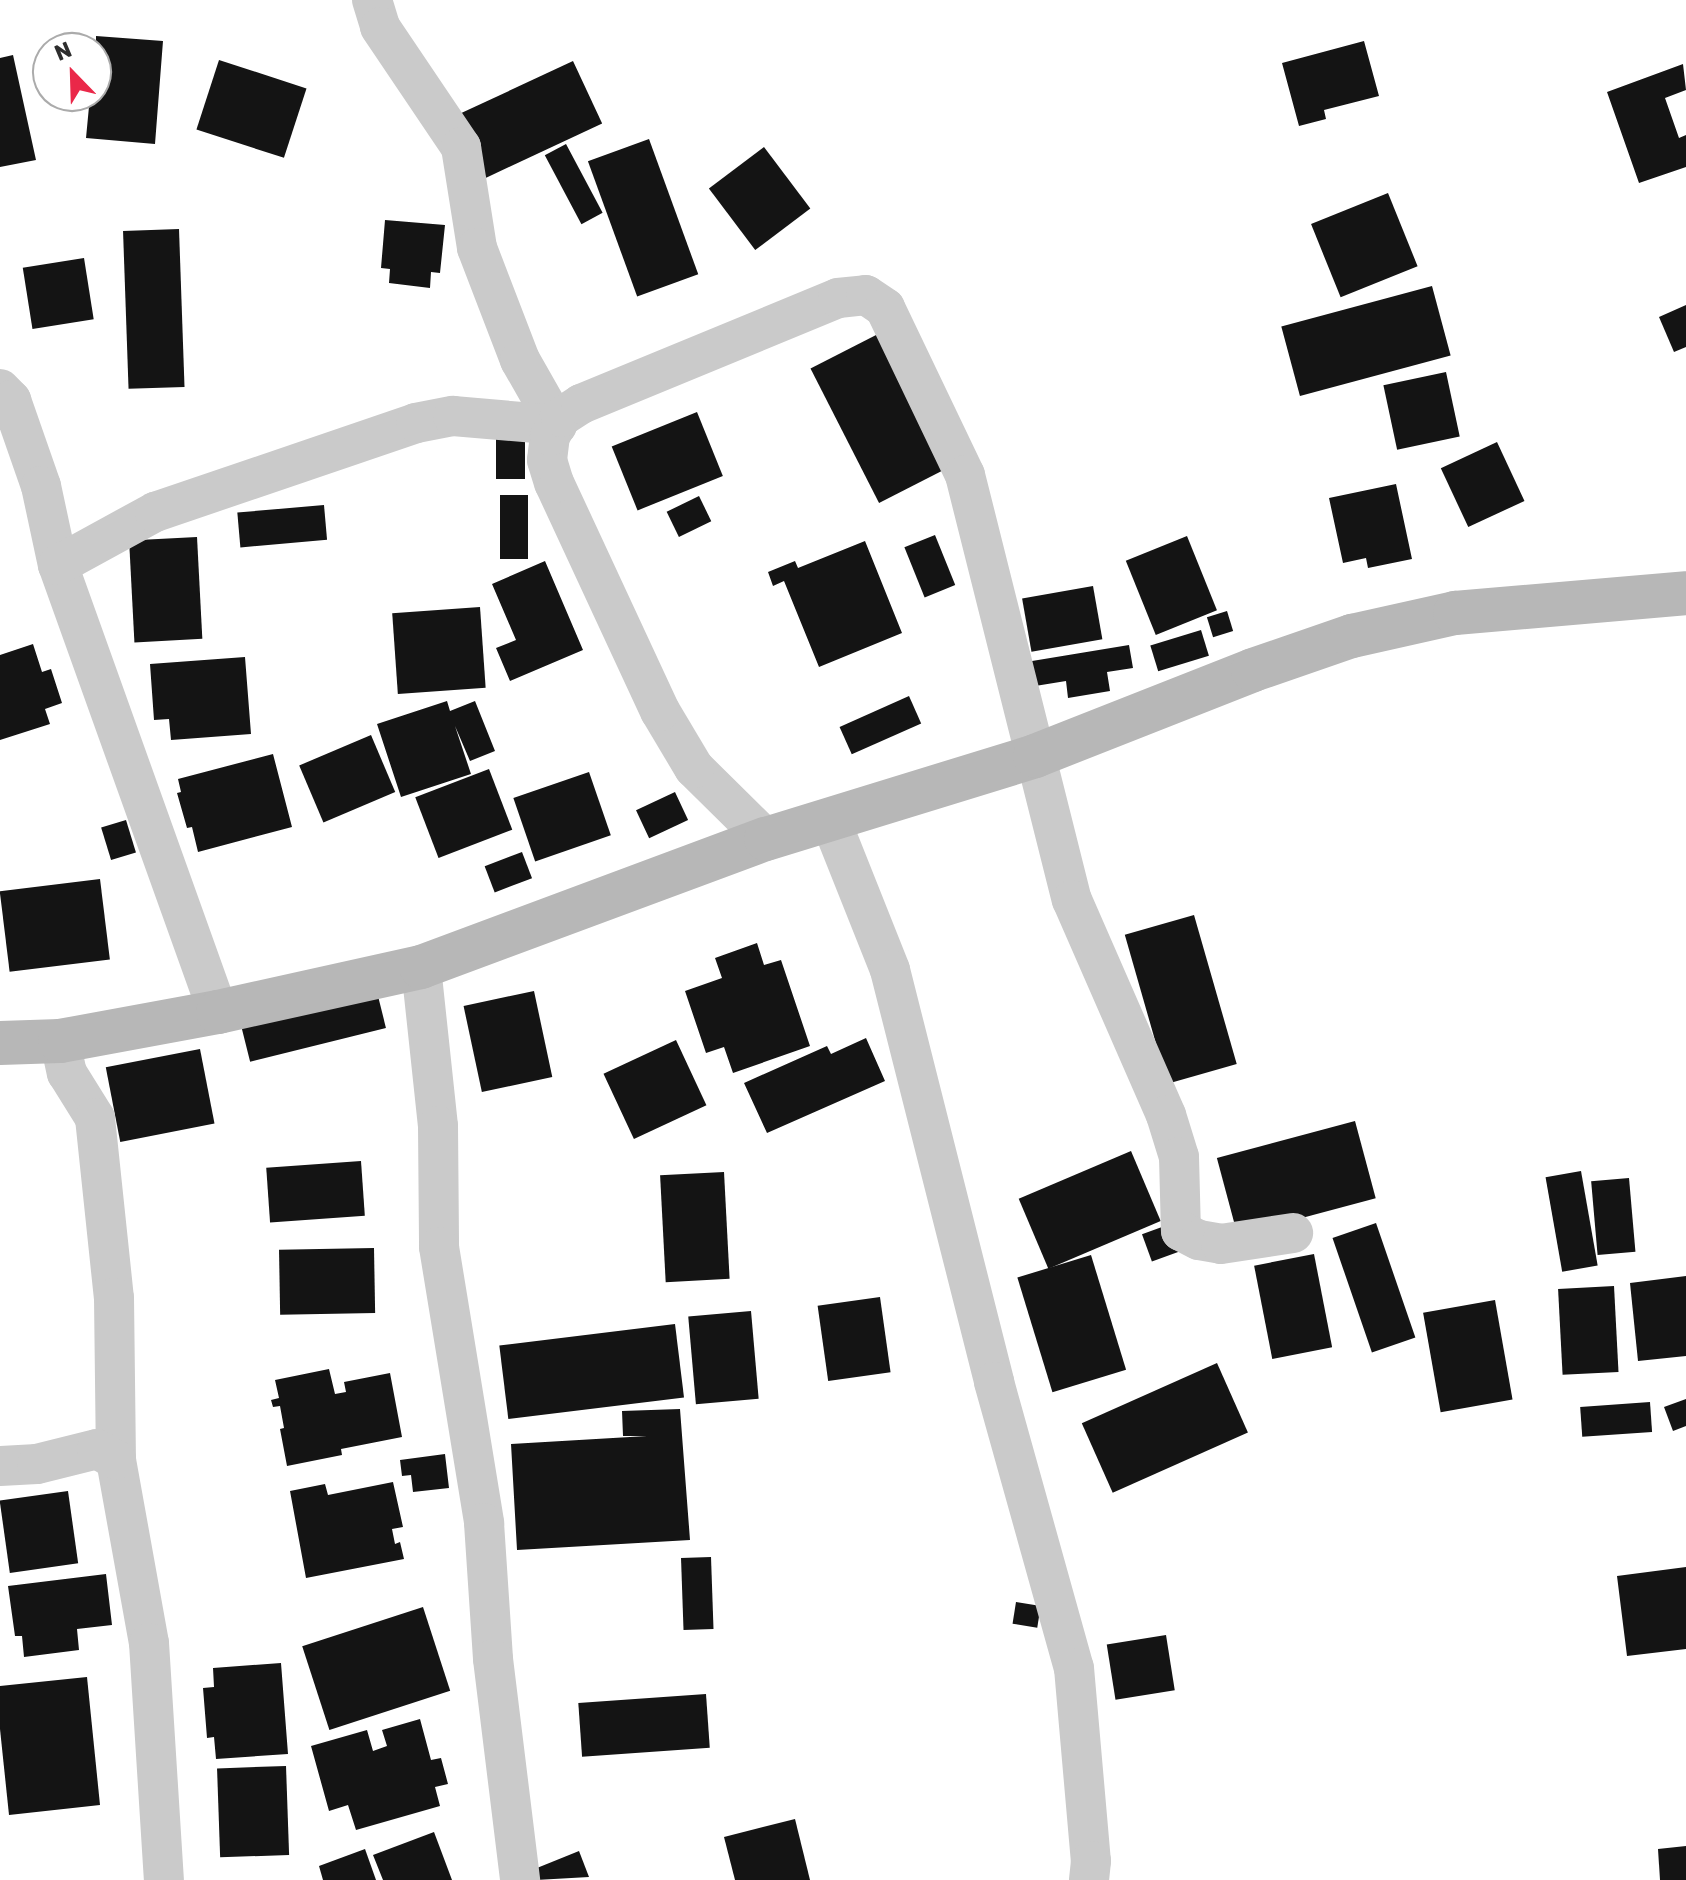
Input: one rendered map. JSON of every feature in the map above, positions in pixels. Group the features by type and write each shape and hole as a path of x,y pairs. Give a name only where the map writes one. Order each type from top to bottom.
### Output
{"street":[{"path":"372,0 380,27 461,147 477,248 520,360 557,425"},
{"path":"766,839 694,768 660,711 554,483 547,460 550,436 561,417 595,398 838,298 866,295 885,308 965,475 1072,900 1166,1115 1175,1143 1183,1196 1181,1231 1199,1240 1221,1244 1293,1233"},
{"path":"0,389 11,400 41,486 58,565 218,1012"},
{"path":"58,565 155,512 416,423 453,416 557,425"},
{"path":"0,1043 60,1041 218,1012 421,967 766,839 1035,756 1253,670 1352,636 1455,613 1686,593"},
{"path":"830,819 890,970 994,1382 1074,1668 1091,1861 1089,1880"},
{"path":"421,967 438,1126 439,1247 484,1523 493,1659 520,1880"},
{"path":"60,1041 67,1073 95,1118 114,1298 116,1460 149,1643 164,1880"},
{"path":"0,1466 37,1464 97,1449 116,1460"}],"building":[{"path":"112,37 163,41 155,144 86,138 88,112 112,112"},
{"path":"1364,41 1379,96 1324,110 1326,119 1299,126 1282,63"},
{"path":"13,55 36,160 0,167 0,58"},
{"path":"219,60 306,88 284,158 196,129"},
{"path":"573,61 602,124 486,178 457,115"},
{"path":"1683,64 1686,90 1665,98 1679,138 1686,135 1686,167 1639,183 1607,92"},
{"path":"649,139 698,274 637,297 588,161"},
{"path":"566,144 603,213 581,224 545,155"},
{"path":"764,147 810,208 755,250 709,189"},
{"path":"1388,193 1418,266 1341,297 1311,224"},
{"path":"385,220 445,225 440,273 431,272 430,288 389,283 390,269 381,268"},
{"path":"179,229 185,387 129,389 123,231"},
{"path":"84,258 94,319 32,329 23,268"},
{"path":"1432,286 1451,356 1300,396 1281,326"},
{"path":"1686,305 1686,347 1674,352 1659,317"},
{"path":"880,333 949,468 879,503 811,368"},
{"path":"1446,372 1460,437 1397,450 1383,385"},
{"path":"697,412 723,476 638,510 612,446"},
{"path":"496,437 525,437 525,479 496,479"},
{"path":"1497,442 1524,501 1468,527 1441,468"},
{"path":"1396,484 1412,559 1368,568 1366,558 1343,563 1329,498"},
{"path":"500,495 528,495 528,559 500,559"},
{"path":"699,496 711,521 679,537 667,512"},
{"path":"324,505 327,540 240,547 237,513"},
{"path":"935,535 955,585 925,597 904,547"},
{"path":"1187,536 1217,610 1156,635 1126,561"},
{"path":"197,537 202,639 134,642 129,541"},
{"path":"865,541 902,633 819,667 784,581 773,586 768,572 795,561 798,568"},
{"path":"545,561 583,650 510,681 496,648 516,640 492,584"},
{"path":"1093,586 1102,639 1031,652 1022,599"},
{"path":"480,607 486,688 398,694 392,613"},
{"path":"1227,611 1233,631 1213,637 1207,617"},
{"path":"1201,630 1209,656 1158,671 1150,645"},
{"path":"33,644 42,672 51,669 62,703 45,709 50,724 0,740 0,655"},
{"path":"1129,645 1133,668 1107,672 1110,691 1068,698 1066,681 1029,687 1026,662"},
{"path":"245,657 251,734 171,740 169,719 154,720 150,664"},
{"path":"909,696 921,723 852,754 840,727"},
{"path":"447,701 450,711 475,701 495,751 470,761 455,726 471,774 401,797 377,724"},
{"path":"371,735 395,792 323,823 299,765"},
{"path":"273,754 292,827 198,852 192,827 187,828 177,793 181,792 178,779"},
{"path":"489,769 512,830 439,858 415,797"},
{"path":"589,772 611,835 535,861 513,798"},
{"path":"675,792 688,820 649,838 636,810"},
{"path":"126,820 136,853 111,860 101,828"},
{"path":"522,852 532,878 495,892 485,866"},
{"path":"100,879 110,959 10,972 0,891"},
{"path":"1194,915 1237,1064 1168,1084 1125,935"},
{"path":"757,943 764,965 781,960 810,1046 733,1073 724,1047 706,1053 685,991 722,978 715,958"},
{"path":"534,991 552,1077 482,1092 464,1006"},
{"path":"377,992 386,1028 250,1062 241,1026"},
{"path":"866,1038 885,1081 767,1133 744,1083 827,1046 831,1054"},
{"path":"676,1040 706,1105 634,1139 603,1074"},
{"path":"200,1049 215,1124 120,1142 106,1067"},
{"path":"1355,1121 1376,1198 1238,1235 1217,1158"},
{"path":"1131,1151 1161,1221 1048,1269 1019,1199"},
{"path":"361,1161 365,1216 270,1222 266,1168"},
{"path":"1581,1171 1598,1266 1562,1272 1546,1177"},
{"path":"724,1172 730,1279 666,1282 660,1175"},
{"path":"1629,1178 1635,1252 1598,1255 1591,1181"},
{"path":"1173,1223 1183,1250 1152,1262 1142,1234"},
{"path":"1376,1223 1415,1337 1372,1352 1333,1238"},
{"path":"374,1248 375,1313 280,1315 279,1250"},
{"path":"1314,1254 1332,1347 1272,1359 1254,1266"},
{"path":"1091,1255 1126,1370 1052,1392 1017,1278"},
{"path":"1686,1276 1686,1356 1638,1361 1630,1283"},
{"path":"1614,1286 1619,1372 1563,1375 1558,1289"},
{"path":"880,1297 891,1372 828,1381 818,1306"},
{"path":"1495,1300 1513,1399 1441,1412 1423,1313"},
{"path":"751,1311 759,1399 696,1404 688,1316"},
{"path":"675,1324 684,1397 508,1419 499,1346"},
{"path":"1217,1363 1248,1432 1113,1493 1082,1423"},
{"path":"329,1369 335,1394 346,1392 344,1382 390,1373 402,1437 341,1449 342,1455 287,1466 280,1429 284,1428 280,1406 273,1407 271,1400 279,1398 275,1380"},
{"path":"1686,1399 1686,1426 1673,1431 1664,1407"},
{"path":"1650,1402 1652,1432 1582,1437 1580,1407"},
{"path":"680,1409 690,1540 517,1550 511,1444 647,1436 623,1436 622,1411"},
{"path":"445,1454 449,1488 413,1492 411,1475 402,1476 400,1460"},
{"path":"393,1482 403,1527 392,1529 395,1544 400,1542 404,1559 306,1578 290,1491 325,1484 328,1495"},
{"path":"68,1491 78,1563 10,1573 0,1501"},
{"path":"711,1557 714,1629 684,1630 681,1558"},
{"path":"1686,1567 1686,1649 1627,1656 1617,1576"},
{"path":"106,1574 112,1625 77,1629 79,1650 24,1657 22,1636 15,1636 8,1586"},
{"path":"1016,1602 1041,1606 1037,1628 1013,1624"},
{"path":"423,1607 450,1691 329,1730 302,1646"},
{"path":"1166,1635 1175,1690 1115,1700 1107,1644"},
{"path":"281,1663 288,1754 216,1759 214,1737 207,1738 203,1688 214,1687 213,1668"},
{"path":"87,1677 100,1805 9,1815 0,1729 0,1686"},
{"path":"706,1694 710,1748 582,1757 578,1703"},
{"path":"420,1719 431,1760 441,1758 448,1784 435,1787 440,1806 356,1830 348,1805 329,1811 311,1746 367,1730 373,1751 387,1746 382,1730"},
{"path":"286,1766 289,1855 220,1857 217,1768"},
{"path":"795,1819 810,1880 735,1880 724,1837"},
{"path":"434,1832 452,1880 383,1880 373,1855"},
{"path":"1686,1846 1686,1880 1660,1880 1658,1849"},
{"path":"365,1849 376,1880 323,1880 319,1866"},
{"path":"579,1851 589,1877 536,1880 532,1870"}]}
